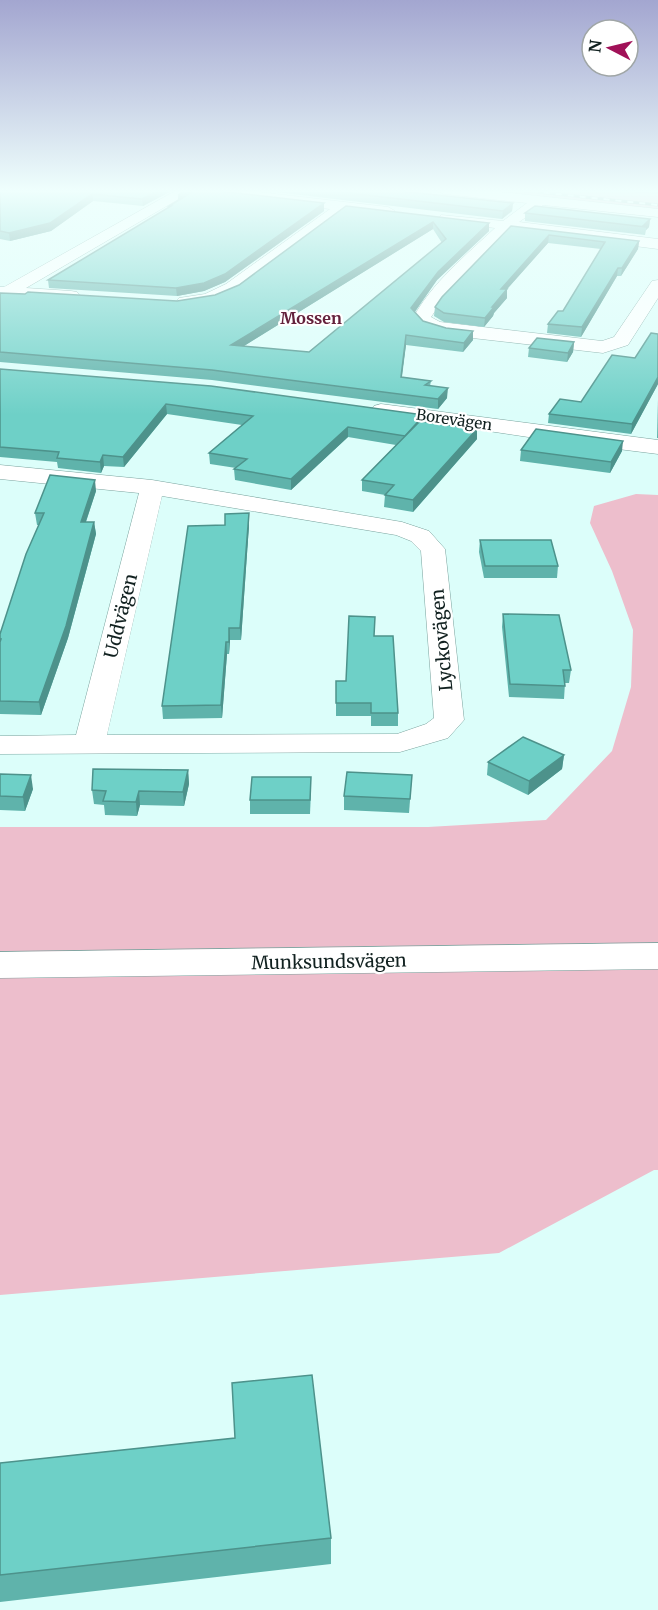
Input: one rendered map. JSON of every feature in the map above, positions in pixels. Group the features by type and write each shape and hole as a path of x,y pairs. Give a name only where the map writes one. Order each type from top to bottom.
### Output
{"street":[{"path":"4,292 52,265"},
{"path":"165,302 193,302 221,294 261,265"},
{"path":"468,265 422,314 426,323 456,331 603,347 621,341 658,285"},
{"path":"4,292 84,297"},
{"name":"Borevägen","path":"367,408 562,436 658,447"},
{"name":"Lyckovägen","path":"0,472 152,487 402,529 420,536 433,549 449,720 437,731 400,743 0,745"},
{"name":"Uddvägen","path":"89,746 152,487"},
{"name":"Munksundsvägen","path":"0,965 658,956"}],"shaded area":[{"path":"636,494 658,495 658,1170 654,1170 499,1253 0,1295 0,827 428,827 546,820 612,751 631,687 633,630 612,571 590,523 594,506"}],"building":[{"path":"73,265 237,265 225,274 204,283 176,288 48,280"},
{"path":"266,265 362,265 231,345 309,352 414,265 445,265 411,308 423,321 446,328 473,331 464,343 406,335 401,377 431,381 425,385 448,388 438,399 212,370 0,352 0,293 25,294 28,292 177,301 215,295 239,285"},
{"path":"473,265 522,265 501,289 507,289 485,318 444,313 435,307"},
{"path":"591,265 624,265 618,268 582,327 548,324 558,311 563,311"},
{"path":"651,333 658,334 658,377 632,424 549,414 560,399 581,402 612,355 635,358"},
{"path":"537,338 574,342 568,353 529,348"},
{"path":"0,369 211,386 424,415 405,436 348,427 291,479 234,469 247,459 209,453 253,416 166,404 123,457 103,455 100,462 57,458 59,452 0,447"},
{"path":"420,421 477,429 413,500 385,495 394,485 362,480"},
{"path":"536,429 623,441 611,462 521,450"},
{"path":"50,475 95,480 81,522 94,522 66,626 39,702 0,701 0,634 26,554 44,513 35,513"},
{"path":"249,513 240,628 229,628 221,705 162,706 188,526 225,525 225,514"},
{"path":"480,540 551,540 558,566 485,566"},
{"path":"503,614 559,615 571,670 563,670 565,686 510,684"},
{"path":"349,616 375,617 374,636 393,636 398,713 371,713 371,703 336,703 336,681 346,681"},
{"path":"523,737 564,755 529,781 488,762"},
{"path":"93,769 188,770 183,792 139,791 136,802 103,801 106,791 92,790"},
{"path":"347,772 412,775 410,799 344,796"},
{"path":"0,774 31,775 23,797 0,796"},
{"path":"252,777 311,777 310,800 250,800"},
{"path":"312,1375 331,1538 0,1575 0,1463 235,1438 232,1383"}],"district":[{"name":"Mossen","path":"311,318"}]}
